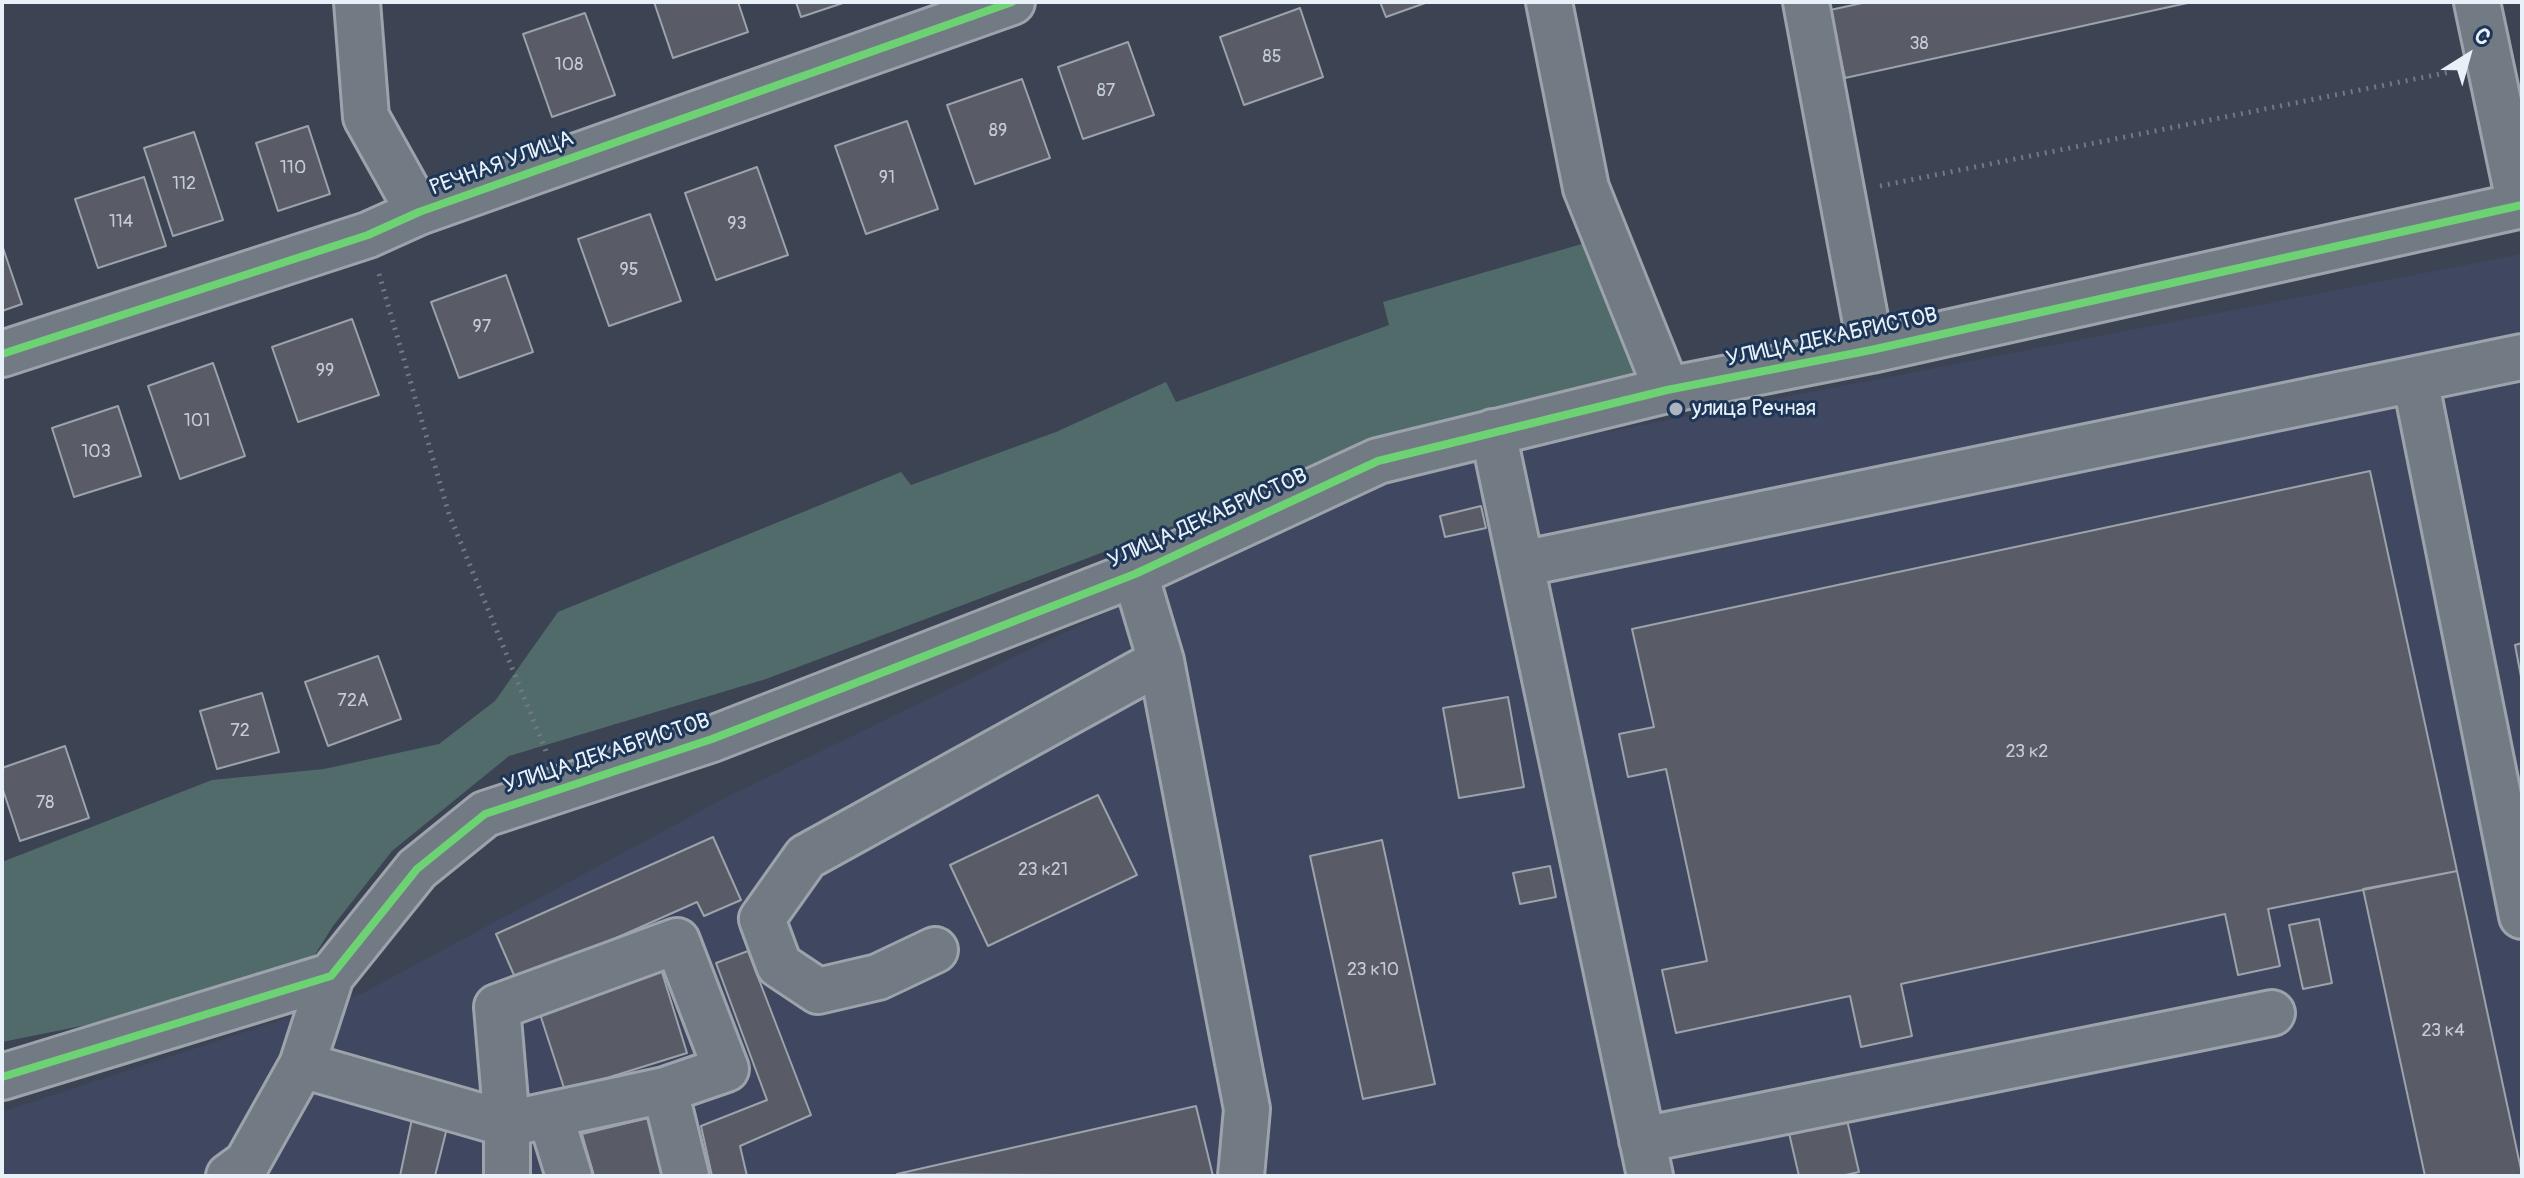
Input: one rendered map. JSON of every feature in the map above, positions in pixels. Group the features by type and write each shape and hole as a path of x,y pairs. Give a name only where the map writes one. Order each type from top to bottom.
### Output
{"street":[{"name":"РЕЧНАЯ УЛИЦА","path":"2,354 368,235 419,212 1012,2"},
{"path":"1549,2 1586,188 1667,390"},
{"path":"1806,2 1871,350"},
{"path":"2477,2 2503,83 2521,205"},
{"path":"358,3 366,117 419,212"},
{"name":"УЛИЦА ДЕКАБРИСТОВ","path":"331,976 417,869 485,814 560,786 712,739 1135,574 1378,461 1667,390 1871,350 2521,205"},
{"path":"1521,564 2522,357"},
{"path":"2415,379 2522,916"},
{"path":"1493,432 1646,1158 2272,1013"},
{"path":"1135,574 1161,661 1247,1109 1241,1176"},
{"path":"935,950 878,977 818,991 779,965 762,919 806,857 1161,661"},
{"path":"302,1065 507,1124 665,1090 726,1069 677,941 497,1007 507,1124 507,1176"},
{"path":"240,1172 302,1065 331,976"},
{"path":"2,1077 331,976"},
{"path":"665,1090 686,1176"},
{"path":"550,1115 569,1176"}],"path":[{"path":"1842,194 2503,83"},
{"path":"368,235 449,514 560,786"}],"shaded area":[{"path":"2522,254 2522,1176 2,1176 2,1112 363,993 725,798 1390,474"}],"green space":[{"path":"1585,243 1648,382 1375,450 766,679 509,756 392,851 333,926 306,969 161,1010 2,1042 2,862 212,780 324,769 439,744 495,701 558,612 901,472 911,485 1056,432 1166,382 1176,402 1389,325 1383,302"}],"building":[{"path":"654,2 738,2 748,32 673,58"},
{"path":"796,2 846,2 801,17"},
{"path":"1380,2 1428,2 1386,17"},
{"path":"1867,2 2192,2 1845,78 1830,10"},
{"path":"1300,8 1323,77 1244,105 1220,37"},
{"path":"585,13 615,95 552,117 523,34"},
{"path":"1128,42 1154,115 1083,139 1058,67"},
{"path":"1022,79 1050,158 975,184 947,105"},
{"path":"907,121 938,209 866,234 835,146"},
{"path":"308,126 330,194 278,211 256,143"},
{"path":"194,132 223,220 173,236 144,148"},
{"path":"757,167 788,255 716,280 685,193"},
{"path":"144,177 166,246 98,268 75,199"},
{"path":"650,214 681,301 609,326 578,239"},
{"path":"2,245 22,304 2,311"},
{"path":"506,275 533,352 459,378 431,302"},
{"path":"352,319 379,395 298,422 272,347"},
{"path":"213,363 245,456 180,479 148,386"},
{"path":"118,406 141,476 74,497 52,428"},
{"path":"2370,471 2457,871 2268,909 2280,966 2238,975 2225,914 1901,984 1912,1036 1861,1047 1850,996 1676,1033 1662,970 1707,961 1666,769 1628,777 1619,734 1654,727 1632,629"},
{"path":"1481,506 1486,528 1445,537 1440,516"},
{"path":"2522,643 2522,682 2515,645"},
{"path":"378,656 401,719 328,746 305,682"},
{"path":"262,693 279,752 217,769 200,711"},
{"path":"1508,697 1524,787 1459,798 1443,708"},
{"path":"65,746 89,818 20,841 2,787 2,768"},
{"path":"1098,795 1137,875 988,946 950,865"},
{"path":"713,837 741,900 704,916 697,902 517,982 496,934"},
{"path":"1382,840 1435,1084 1363,1099 1310,856"},
{"path":"1550,866 1556,897 1520,904 1513,873"},
{"path":"2457,871 2522,1176 2425,1176 2363,889"},
{"path":"2319,919 2332,983 2303,989 2289,925"},
{"path":"748,951 811,1115 740,1146 747,1176 712,1176 701,1126 767,1100 716,963"},
{"path":"661,969 687,1053 565,1091 538,1008"},
{"path":"1196,1106 1213,1176 897,1174"},
{"path":"413,1114 448,1124 435,1176 400,1176"},
{"path":"652,1117 669,1176 594,1176 582,1134"},
{"path":"1847,1120 1859,1172 1841,1176 1799,1176 1789,1133"}],"cycle path":[{"path":"2,354 368,235 419,212 1012,2"},
{"path":"2,1077 331,976 417,869 485,814 712,739 1135,574 1378,461 1667,390 1871,350 2522,205"}],"place":[{"name":"улица Речная","path":"1676,409"}]}
